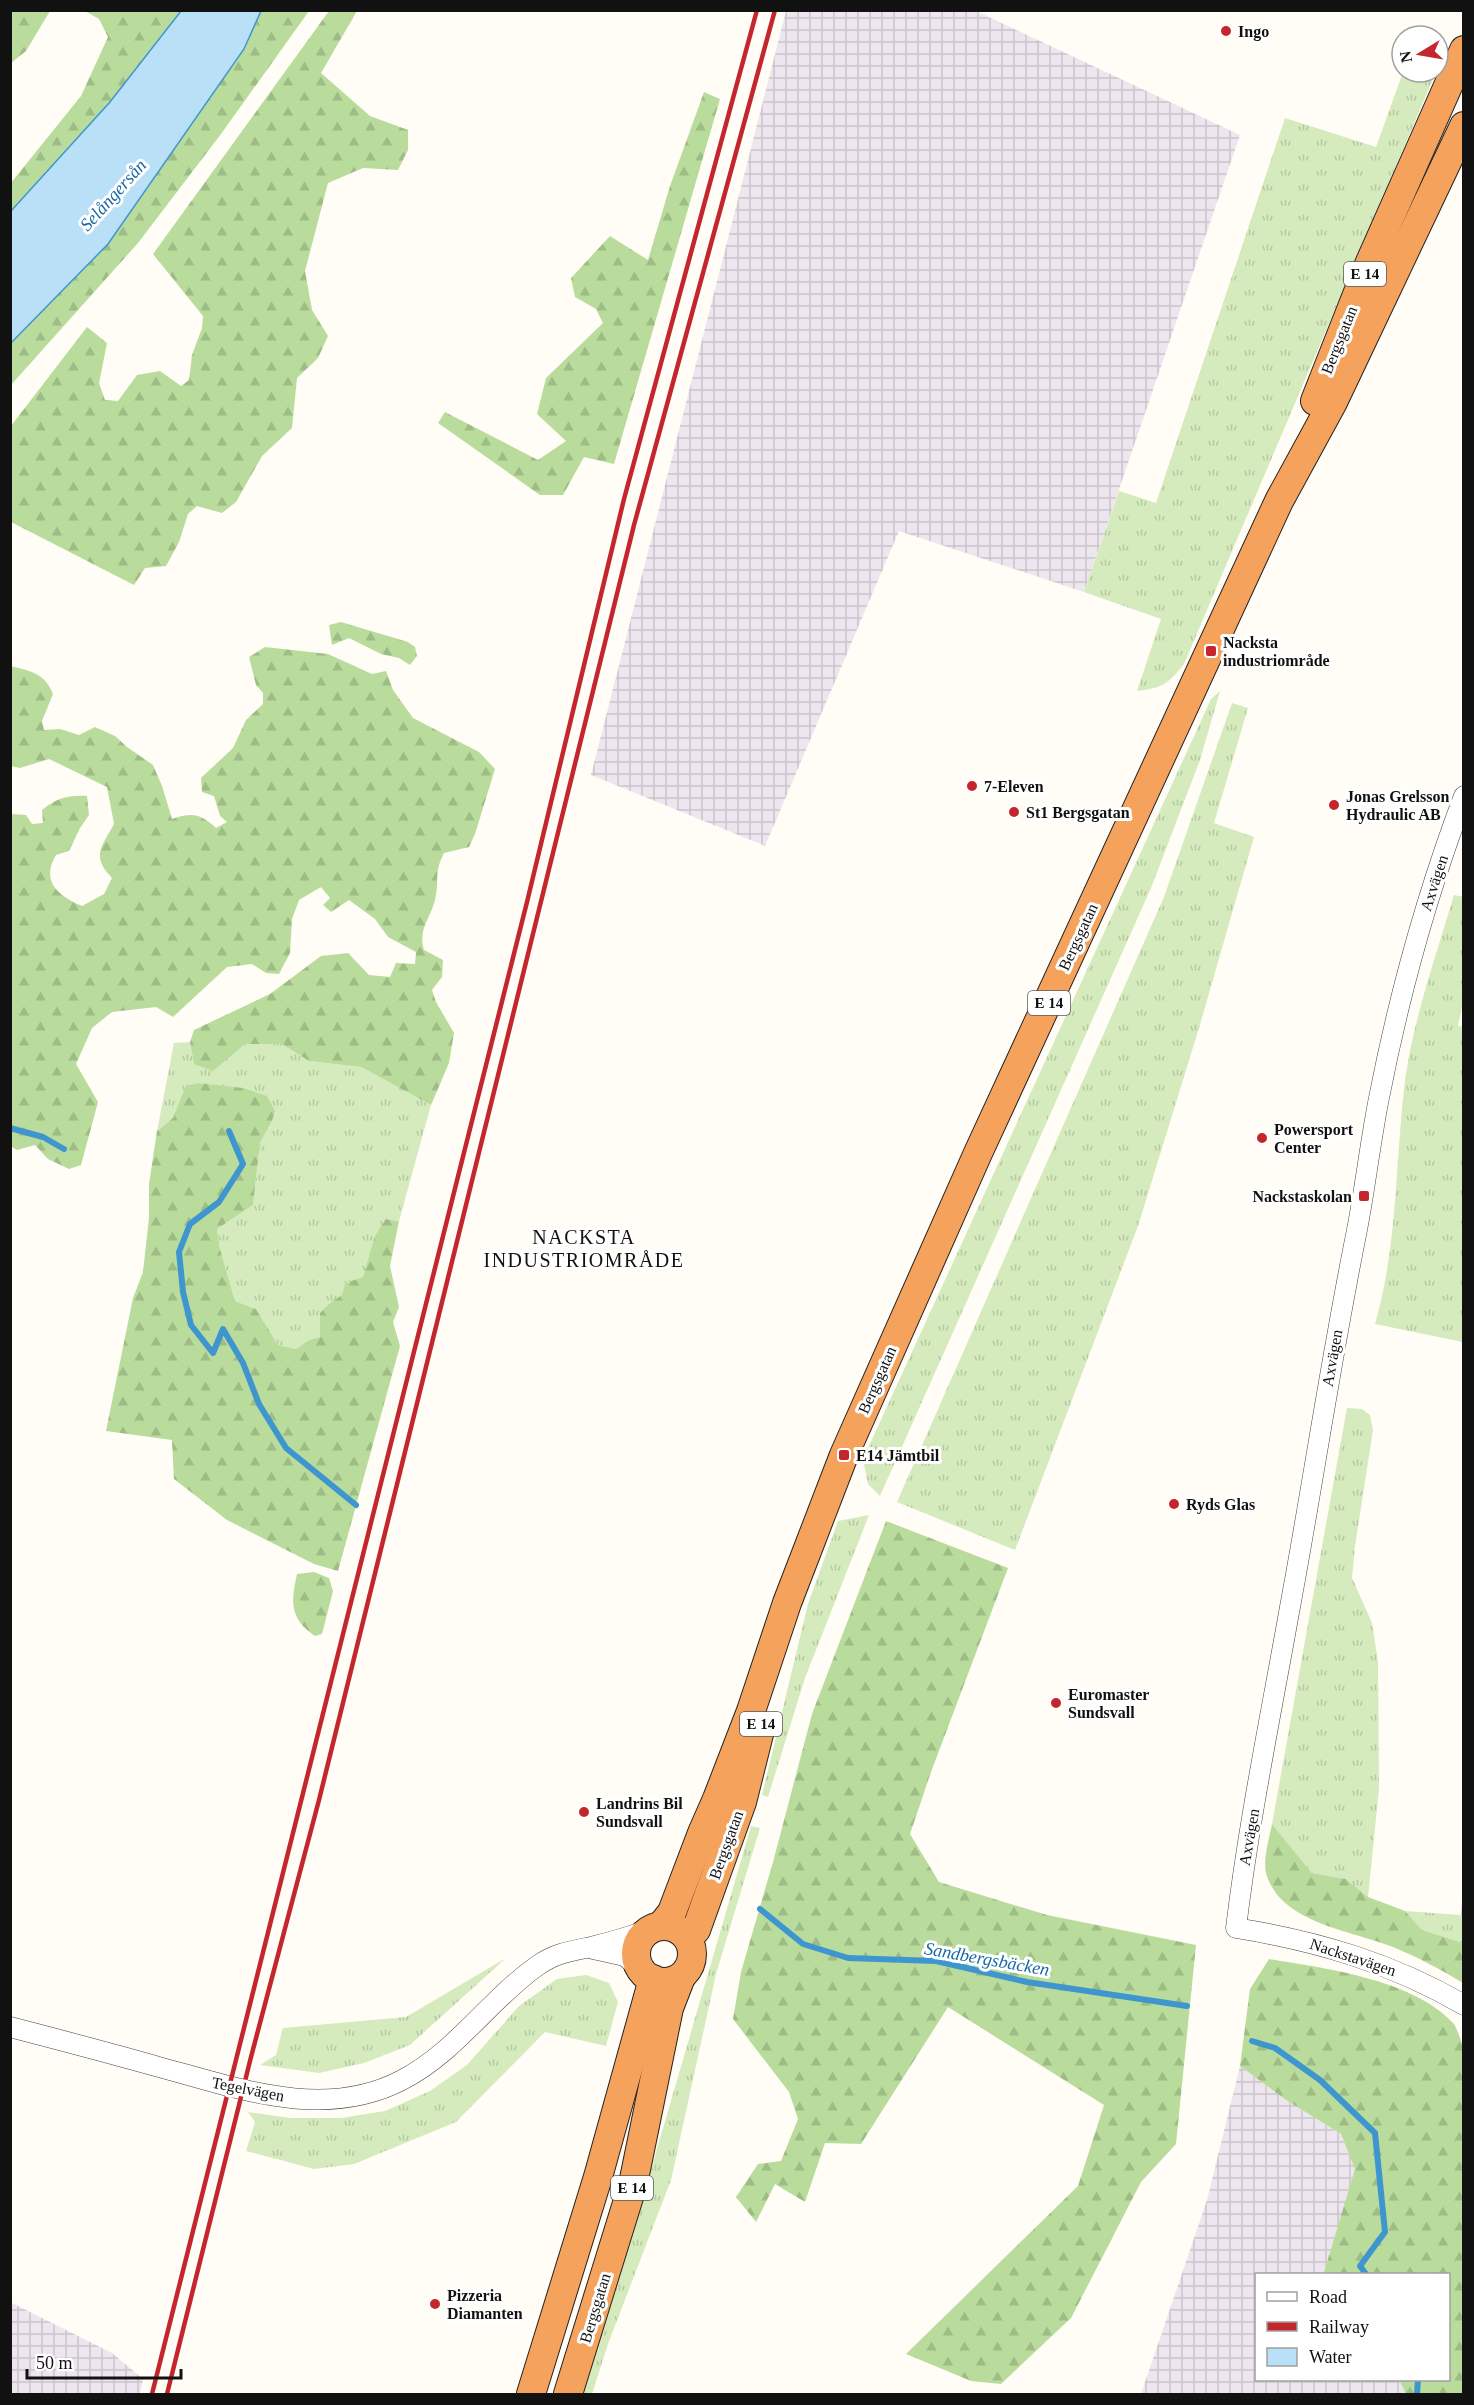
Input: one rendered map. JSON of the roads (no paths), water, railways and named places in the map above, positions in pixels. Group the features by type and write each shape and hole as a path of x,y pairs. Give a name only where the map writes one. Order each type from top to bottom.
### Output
{"highway":[{"name":"Bergsgatan","path":"1279,501 1318,392 1370,262 1464,50"},
{"name":"Bergsgatan","path":"531,2394 598,2177 647,1975 636,1953 638,1945 672,1912 751,1711 787,1602 824,1506 849,1444 978,1153 1279,501 1333,402 1460,135"},
{"name":"Bergsgatan","path":"568,2394 633,2184 669,2008 681,1977 691,1963 693,1954 687,1937 696,1930 742,1802 762,1720 824,1506"},
{"path":"655,1928 671,1926 687,1937"},
{"path":"647,1975 662,1982 681,1977"}],"street":[{"name":"Axvägen","path":"1236,1928 1245,1857 1291,1605 1336,1333 1364,1196 1378,1099 1407,971 1464,796"},
{"name":"Tegelvägen","path":"10,2027 238,2090 277,2098 316,2099 355,2095 402,2080 445,2051 508,1989 537,1966 562,1952 624,1939 655,1928"},
{"name":"Nackstavägen","path":"1236,1928 1290,1937 1384,1965 1435,1988 1464,2005"},
{"name":"Tegelvägen","path":"587,1948 625,1956 647,1975"}],"water":[{"name":"Selångersån","path":"181,11 261,11 244,49 108,244 11,343 11,211 110,102"}],"waterway":[{"name":"Sandbergsbäcken","path":"10,1128 43,1137 64,1149"},
{"name":"Sandbergsbäcken","path":"229,1131 243,1164 219,1202 190,1224 179,1252 183,1292 191,1325 213,1353 223,1329 243,1363 259,1404 286,1448 356,1505"},
{"name":"Sandbergsbäcken","path":"760,1909 803,1944 848,1958 936,1961 1027,1982 1187,2006"},
{"name":"Sandbergsbäcken","path":"1252,2041 1275,2048 1320,2080 1375,2133 1385,2232 1360,2266 1365,2273"},
{"name":"Sandbergsbäcken","path":"1417,2394 1418,2381"}],"railway":[{"path":"152,2394 527,902 624,499 757,10"},
{"path":"167,2394 251,2057 319,1800 634,525 775,10"}],"place":[{"name":"Ingo","path":"1226,31"},
{"name":"Nacksta industriområde","path":"1211,651"},
{"name":"7-Eleven","path":"972,786"},
{"name":"Jonas Grelsson Hydraulic AB","path":"1334,805"},
{"name":"St1 Bergsgatan","path":"1014,812"},
{"name":"Powersport Center","path":"1262,1138"},
{"name":"Nackstaskolan","path":"1364,1196"},
{"name":"E14 Jämtbil","path":"844,1455"},
{"name":"Ryds Glas","path":"1174,1504"},
{"name":"Euromaster Sundsvall","path":"1056,1703"},
{"name":"Landrins Bil Sundsvall","path":"584,1812"},
{"name":"Pizzeria Diamanten","path":"435,2304"}],"district":[{"name":"NACKSTA INDUSTRIOMRÅDE","path":"584,1248"}]}
